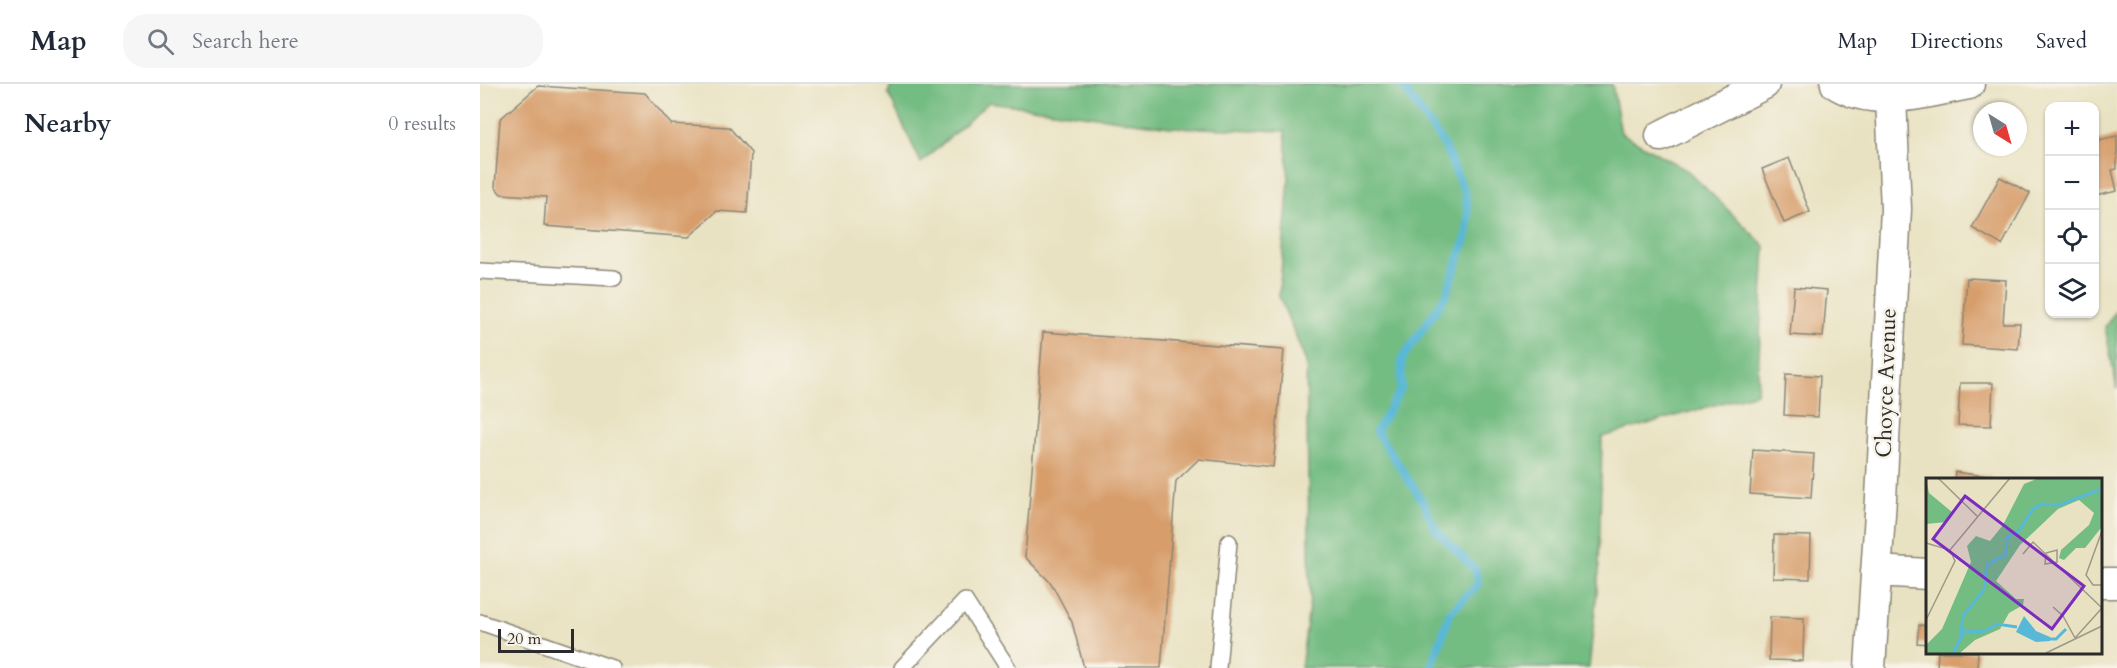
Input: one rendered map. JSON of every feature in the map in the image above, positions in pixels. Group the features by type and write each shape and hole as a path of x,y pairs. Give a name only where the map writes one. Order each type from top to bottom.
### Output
{"street":[{"path":"1661,136 1764,84"},
{"path":"1836,84 1864,96 1891,99 1969,84"},
{"name":"Choyce Avenue","path":"1870,668 1896,209 1891,99"},
{"path":"1876,571 1926,574"},
{"path":"2102,582 2117,584"}],"lane":[{"path":"480,271 614,278"},
{"path":"1218,668 1228,542"},
{"path":"902,668 965,601 1008,668"},
{"path":"480,622 612,668"}],"green space":[{"path":"892,84 1612,84 1621,133 1688,171 1765,246 1757,393 1602,437 1599,572 1589,668 1301,668 1310,599 1306,362 1279,296 1289,180 1285,131 1170,127 989,102 921,163 888,93"},
{"path":"2117,309 2117,389 2105,327"}],"building":[{"path":"538,86 645,93 671,124 729,127 751,153 747,213 717,211 689,237 544,226 546,197 501,194 495,187 500,119"},
{"path":"2117,136 2117,169 2112,170 2117,191 2099,195 2099,156 2099,140"},
{"path":"1789,158 1810,212 1784,223 1762,169"},
{"path":"2000,177 2030,193 2002,245 1972,228"},
{"path":"1967,278 2006,280 2003,323 2020,323 2018,349 1962,345"},
{"path":"1794,287 1827,290 1823,337 1790,335"},
{"path":"1043,332 1284,350 1273,467 1199,459 1176,481 1161,668 1084,668 1072,622 1051,583 1025,557"},
{"path":"1786,374 1820,376 1818,417 1784,415"},
{"path":"1960,383 1993,383 1991,426 1958,425"},
{"path":"1753,450 1814,454 1811,498 1750,494"},
{"path":"1955,472 1992,477 1992,478 1954,478"},
{"path":"1774,535 1811,536 1810,579 1773,578"},
{"path":"1770,617 1804,618 1803,661 1769,660"},
{"path":"1919,625 1926,626 1926,644 1917,643"},
{"path":"1938,653 1978,653 1977,668 1937,668"}],"waterway":[{"path":"1401,84 1444,145 1465,193 1468,212 1467,235 1446,295 1402,359 1401,389 1376,431 1422,500 1436,530 1476,571 1478,584 1450,613 1431,668"}]}
